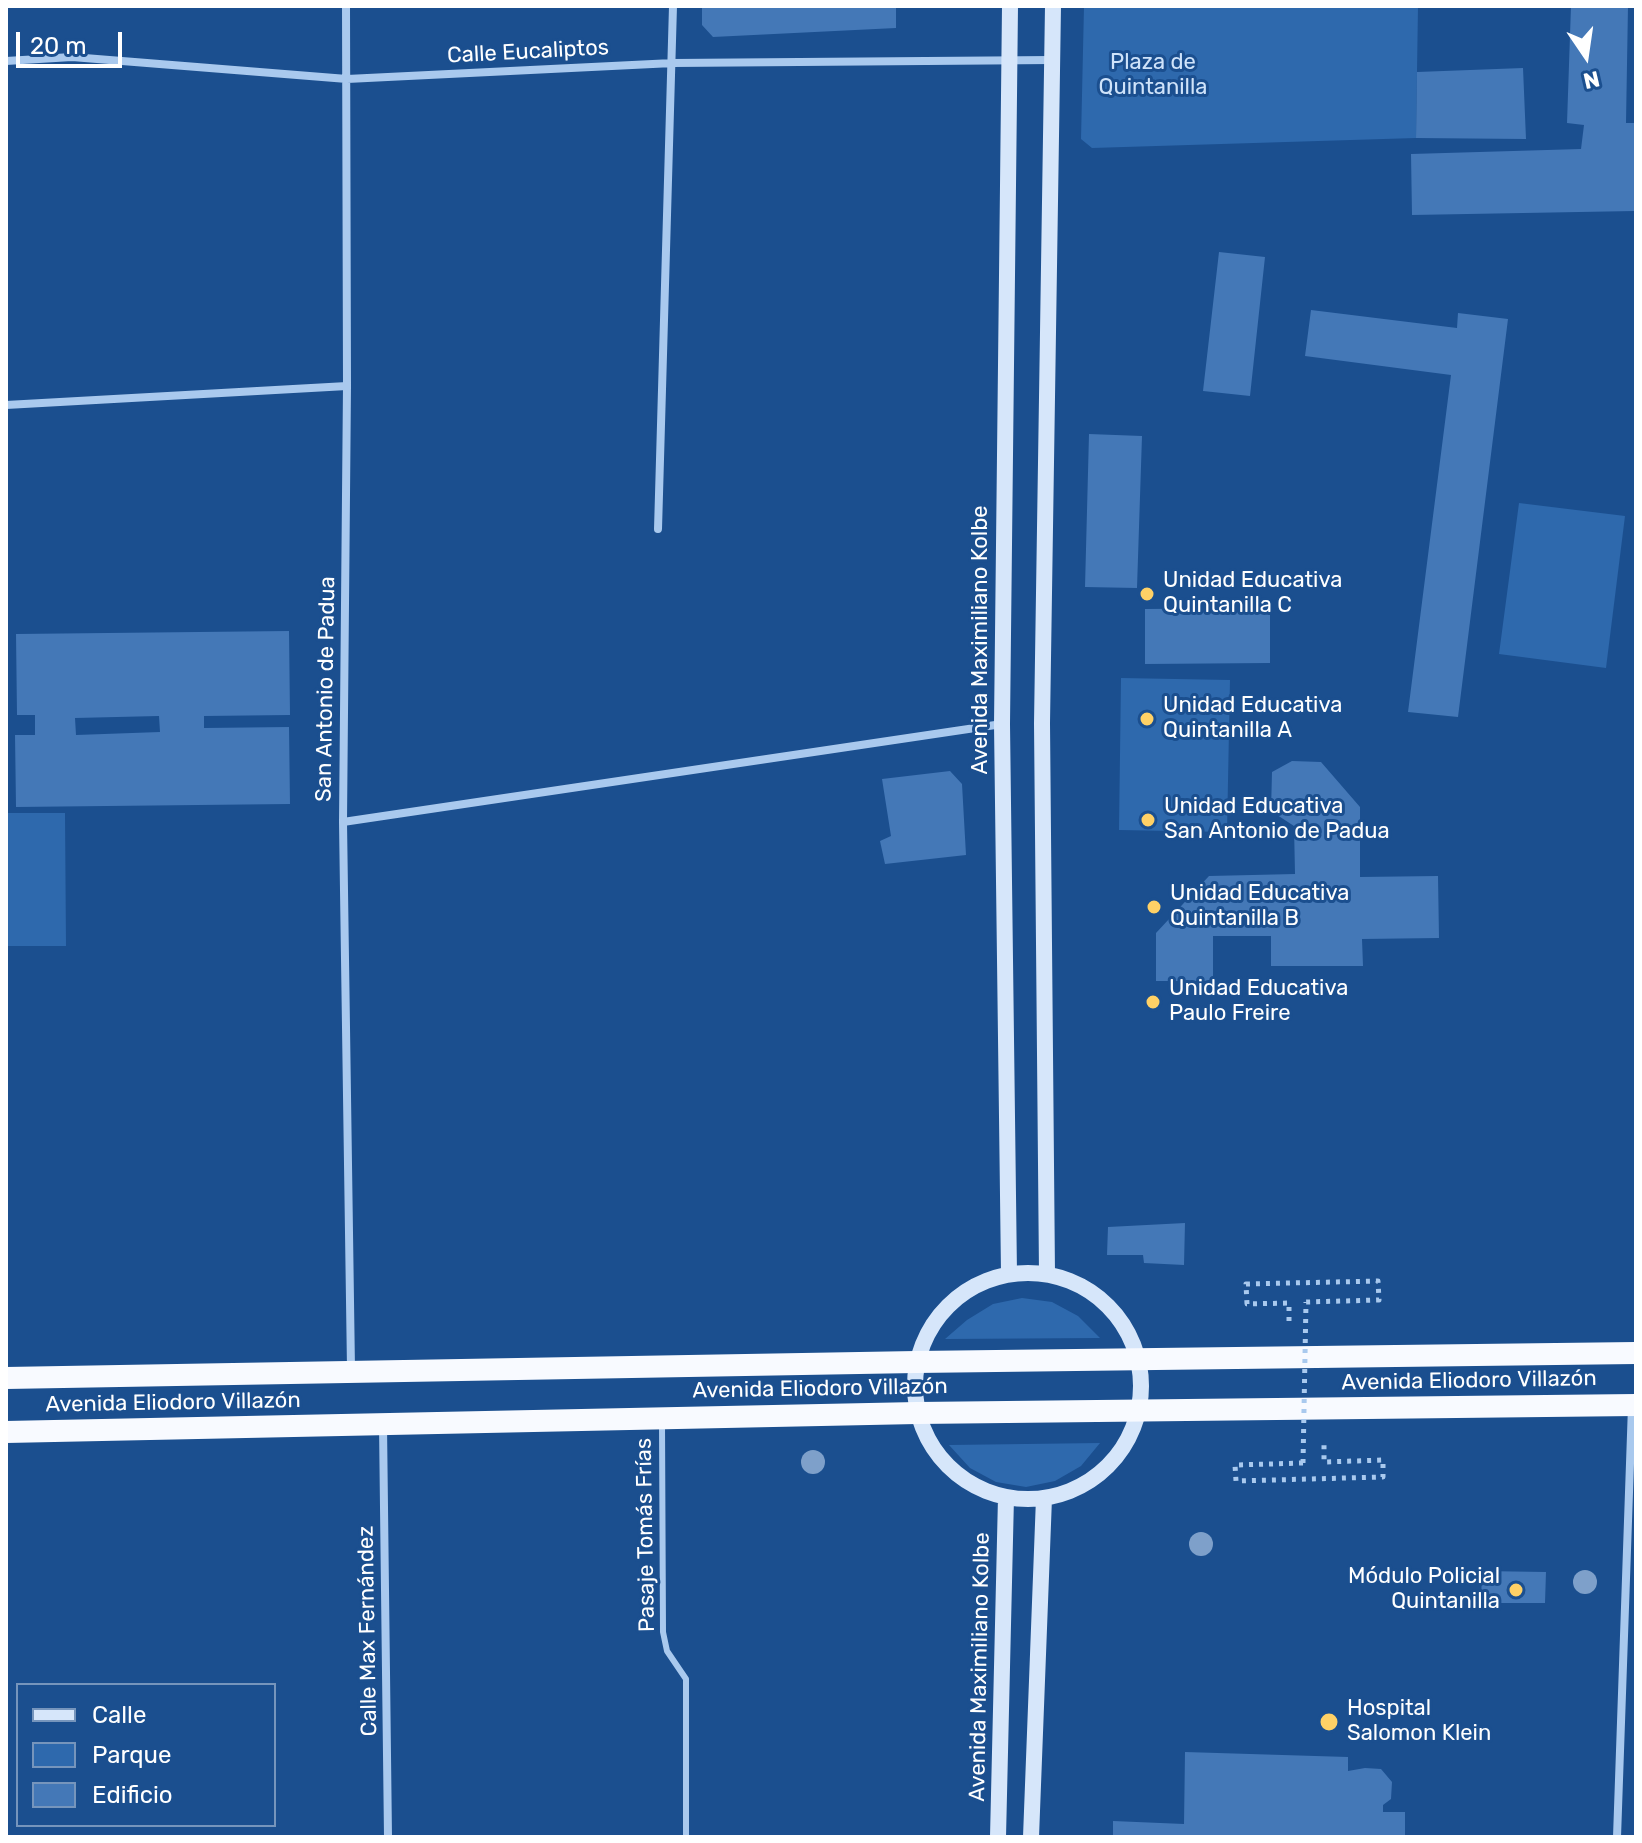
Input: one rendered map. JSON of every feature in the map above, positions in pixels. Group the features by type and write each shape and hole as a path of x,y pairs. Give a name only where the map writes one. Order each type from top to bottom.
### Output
{"highway":[{"name":"Avenida Eliodoro Villazón","path":"6,1378 1636,1353"},
{"name":"Avenida Eliodoro Villazón","path":"6,1432 917,1413 1634,1405"}],"main road":[{"name":"Avenida Maximiliano Kolbe","path":"1009,1274 1002,724 1010,6"},
{"path":"1047,1274 1042,723 1053,6"},
{"path":"1009,1274 1047,1274 1072,1281 1095,1293 1122,1320 1140,1360 1141,1411 1128,1441 1107,1468 1078,1488 1044,1498 1006,1497 979,1488 955,1473 931,1446 917,1413 914,1388 916,1362 922,1342 944,1309 960,1295 985,1281 1009,1274"},
{"name":"Avenida Maximiliano Kolbe","path":"998,1837 1006,1497"},
{"path":"1031,1837 1044,1498"}],"street":[{"name":"San Antonio de Padua","path":"346,6 343,822 351,1372"},
{"path":"658,529 673,6"},
{"name":"Calle Eucaliptos","path":"6,61 72,57 347,79 673,63 1053,60"},
{"path":"6,405 347,386"},
{"path":"343,822 1002,724"},
{"path":"1617,1837 1634,1405"},
{"name":"Calle Max Fernández","path":"383,1424 388,1837"}],"lane":[{"name":"Pasaje Tomás Frías","path":"662,1418 663,1632 667,1651 686,1679 686,1837"}],"path":[{"path":"1289,1321 1289,1303 1247,1304 1246,1284 1378,1281 1379,1300 1306,1302 1303,1463 1235,1465 1236,1481 1383,1477 1383,1460 1324,1462 1324,1442"}],"green space":[{"name":"Plaza de Quintanilla","path":"1084,6 1418,6 1416,138 1092,148 1081,139"},
{"path":"1519,503 1625,516 1606,668 1499,654"},
{"path":"1121,678 1230,680 1227,832 1119,830"},
{"path":"6,813 65,813 66,946 6,946"},
{"path":"1022,1298 1052,1302 1078,1316 1100,1338 945,1339 993,1304"},
{"path":"1100,1443 1081,1466 1055,1481 1026,1487 996,1482 970,1468 949,1445"}],"building":[{"path":"702,6 896,6 896,28 713,37 702,25"},
{"path":"1571,6 1628,6 1626,123 1635,123 1635,211 1412,215 1411,154 1581,149 1584,125 1567,123"},
{"path":"1523,68 1526,139 1416,138 1417,72"},
{"path":"1219,252 1265,257 1250,396 1203,391"},
{"path":"1311,310 1457,328 1458,313 1508,319 1458,717 1408,712 1451,375 1305,356"},
{"path":"1089,434 1142,436 1137,588 1085,587"},
{"path":"1270,608 1270,663 1145,664 1145,609"},
{"path":"289,631 290,715 204,716 204,728 289,727 290,804 16,807 15,735 35,735 35,715 17,715 16,634","holes":["159,716 160,732 76,735 75,718"]},
{"path":"1292,761 1321,762 1360,807 1360,877 1438,876 1439,938 1362,939 1363,966 1271,966 1271,936 1213,936 1213,981 1156,981 1156,933 1209,876 1295,874 1294,826 1271,811 1272,772"},
{"path":"950,771 962,784 966,855 885,864 880,841 891,836 882,779"},
{"path":"1185,1223 1184,1265 1144,1263 1143,1255 1107,1255 1108,1227"},
{"path":"1482,1571 1546,1572 1545,1603 1481,1603"},
{"path":"1185,1752 1348,1757 1348,1771 1381,1769 1392,1782 1391,1799 1383,1805 1383,1812 1405,1812 1405,1837 1113,1837 1113,1821 1184,1824"}],"place":[{"name":"Unidad Educativa Quintanilla C","path":"1147,594"},
{"name":"Unidad Educativa Quintanilla A","path":"1147,719"},
{"name":"Unidad Educativa San Antonio de Padua","path":"1148,820"},
{"name":"Unidad Educativa Quintanilla B","path":"1154,907"},
{"name":"Unidad Educativa Paulo Freire","path":"1153,1002"},
{"name":"Módulo Policial Quintanilla","path":"1516,1590"},
{"name":"Hospital Salomon Klein","path":"1329,1722"}]}
